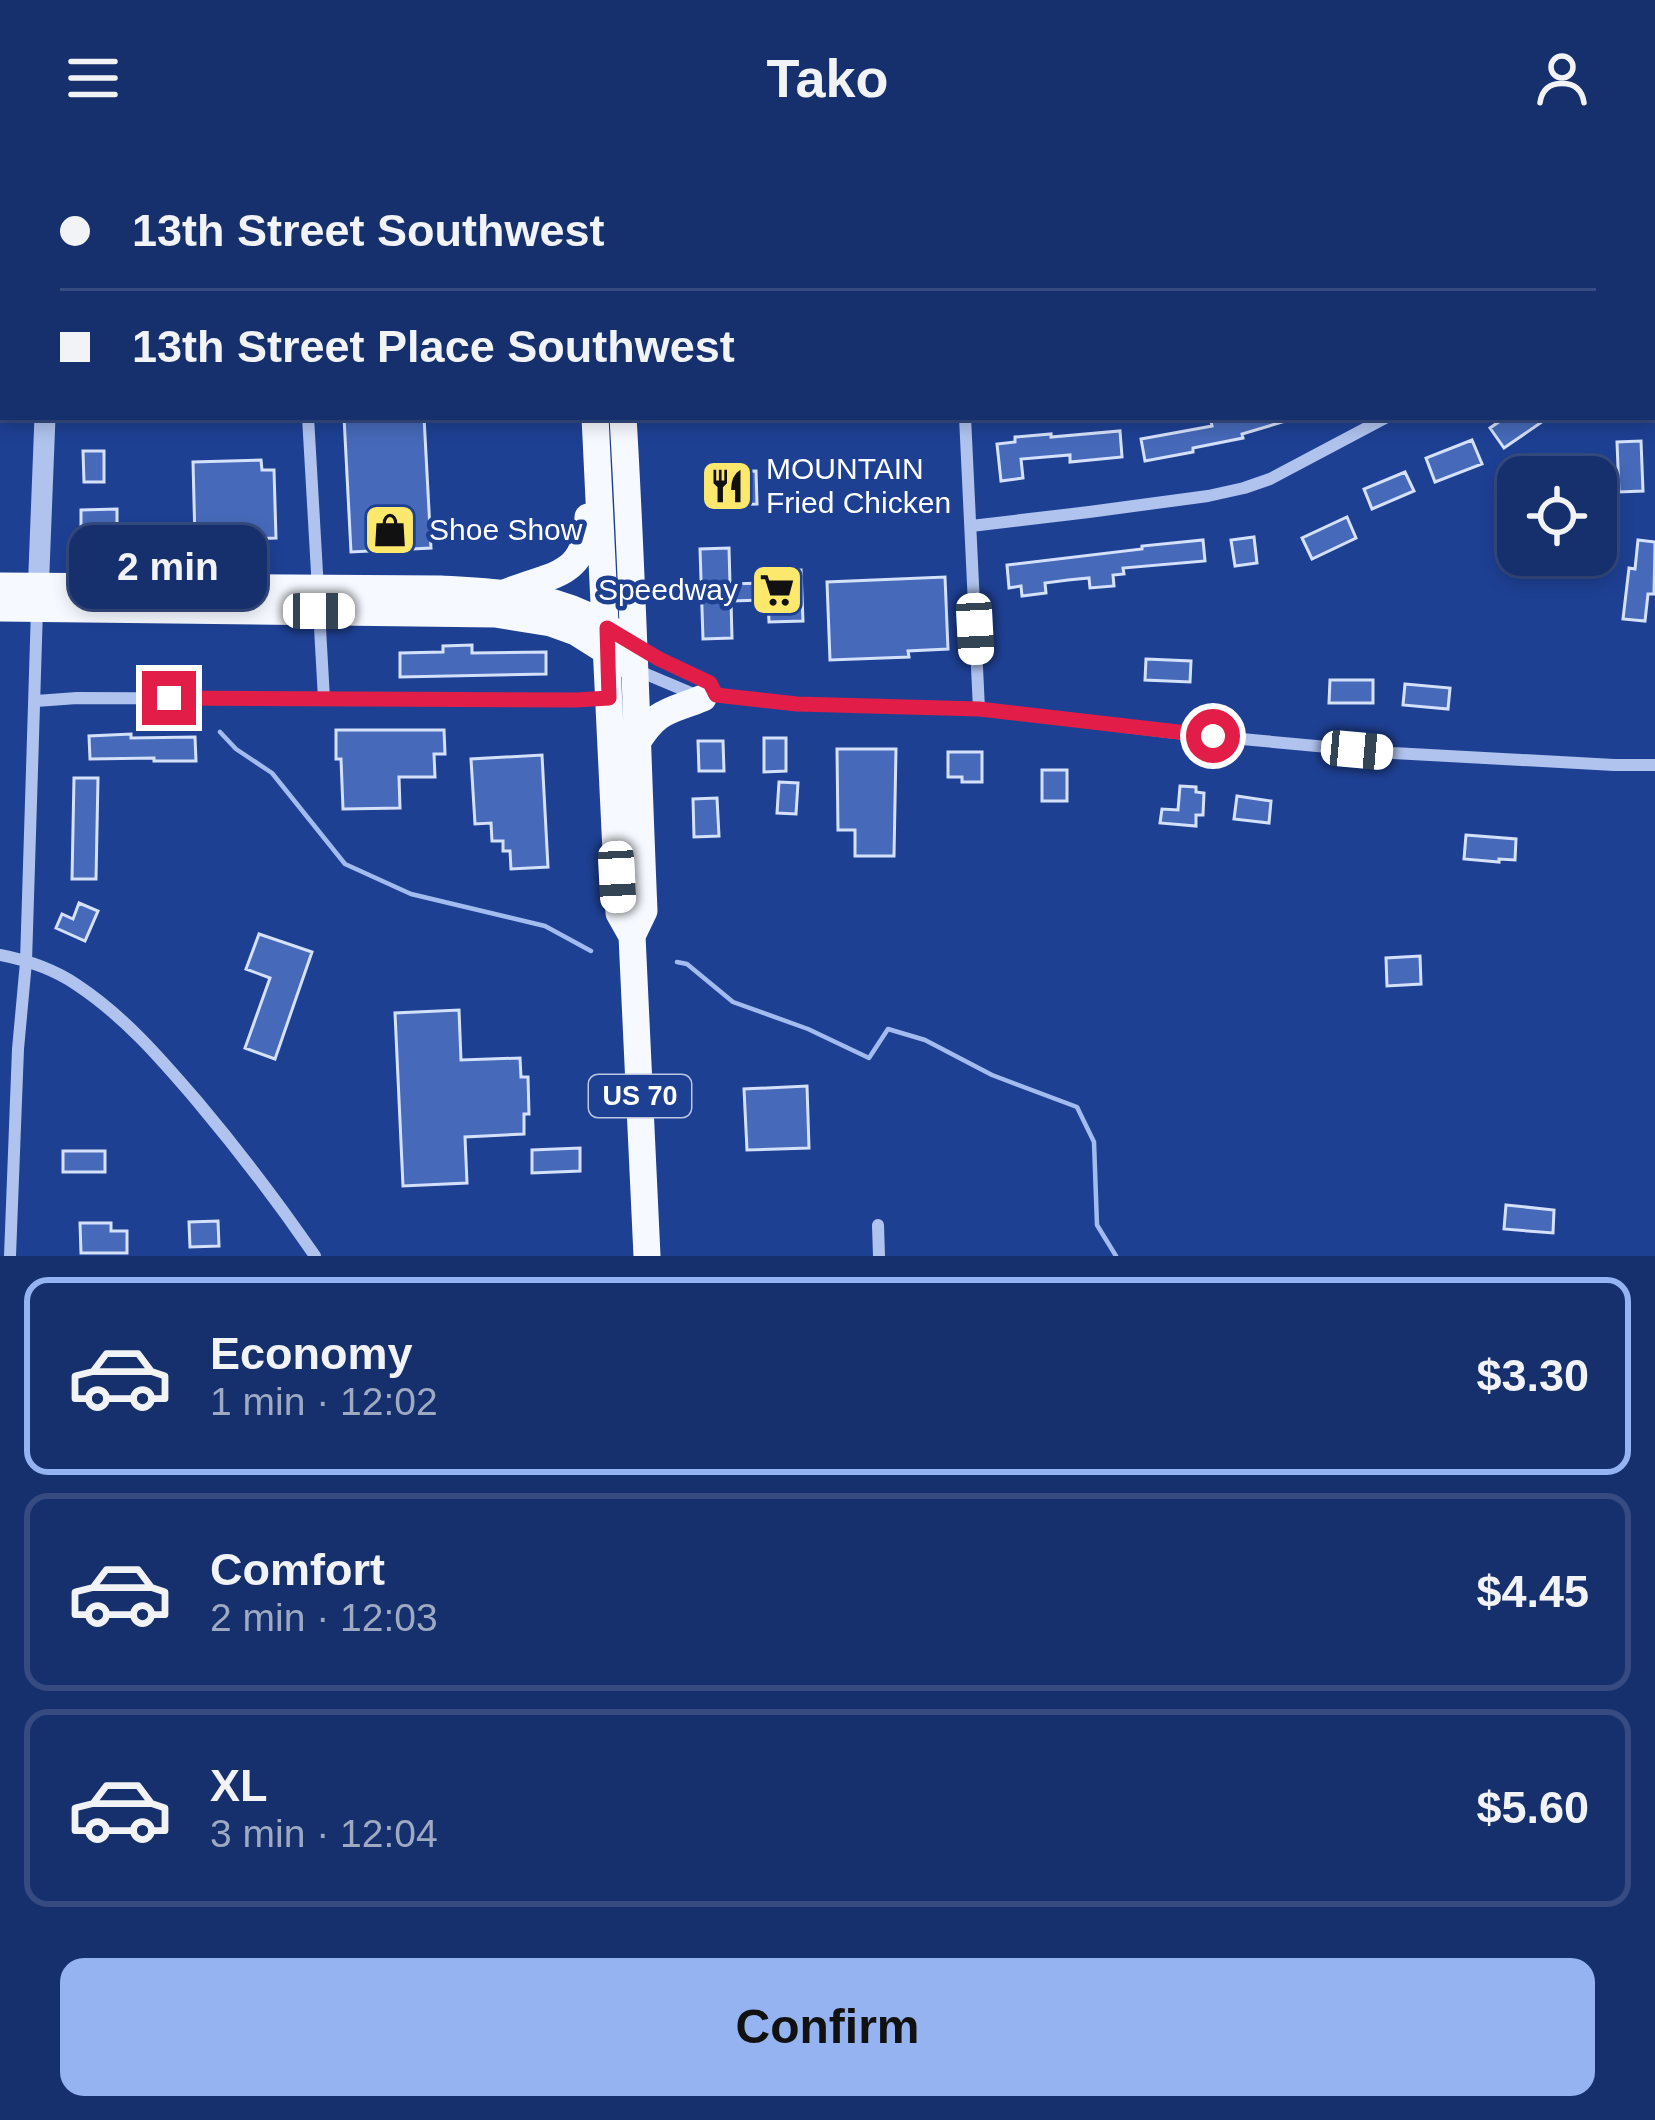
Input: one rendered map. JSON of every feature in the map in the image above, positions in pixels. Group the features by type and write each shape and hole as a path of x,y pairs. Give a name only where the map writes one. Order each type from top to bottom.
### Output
{"main road":[{"path":"506,592 552,579 578,560 588,524 584,420"},
{"name":"US 70","path":"595,420 620,648 637,742 644,910 632,936"},
{"name":"US 70","path":"623,420 632,574 609,698 619,913 632,936 647,1256"},
{"path":"0,586 38,597 319,600 506,592 564,606 620,648"},
{"path":"0,608 38,597"},
{"path":"319,600 518,616 620,648"},
{"path":"637,742 660,714 710,697"}],"street":[{"path":"10,1256 26,962 45,420"},
{"path":"308,420 325,699"},
{"path":"965,420 979,709"},
{"path":"971,526 1244,488 1382,420"},
{"path":"620,648 710,697 979,709 1393,753 1655,765"},
{"path":"620,648 710,683 710,697"},
{"path":"36,701 609,698"},
{"path":"0,955 76,985 150,1048 272,1193 315,1256"},
{"path":"878,1225 880,1256"}],"building":[{"path":"344,420 424,420 431,548 351,552"},
{"path":"1211,420 1289,420 1242,434 1243,438 1145,461 1141,439 1212,426"},
{"path":"1502,420 1545,420 1504,448 1490,428"},
{"path":"1120,431 1122,457 1070,462 1070,455 1021,459 1023,478 1001,481 997,444 1015,442 1015,437"},
{"path":"1472,440 1482,464 1435,482 1426,458"},
{"path":"1641,441 1643,491 1619,492 1617,442"},
{"path":"83,451 104,451 104,482 84,482"},
{"path":"261,460 262,470 274,470 276,538 195,541 193,462"},
{"path":"756,471 757,504 709,505 708,472"},
{"path":"1405,472 1414,491 1372,509 1364,489"},
{"path":"117,509 117,534 81,535 81,510"},
{"path":"1347,517 1356,538 1312,559 1302,538"},
{"path":"1254,537 1257,563 1235,566 1231,540"},
{"path":"1203,540 1205,561 1123,568 1124,574 1113,575 1114,586 1090,588 1089,578 1045,583 1046,593 1022,596 1021,586 1009,588 1007,565"},
{"path":"1638,540 1655,542 1654,594 1648,594 1645,621 1623,619 1629,568 1635,569"},
{"path":"729,548 730,584 768,583 767,571 801,570 803,621 769,622 768,600 731,601 732,638 703,639 700,549"},
{"path":"945,577 948,649 908,651 909,657 830,660 827,582"},
{"path":"472,645 472,653 546,652 546,674 400,677 400,653 443,652 443,646"},
{"path":"1146,659 1191,661 1190,682 1145,680"},
{"path":"1330,680 1373,680 1373,703 1329,703"},
{"path":"1405,684 1450,688 1448,709 1403,705"},
{"path":"336,730 444,730 445,754 434,754 435,777 399,777 400,808 343,809"},
{"path":"131,734 131,738 195,737 196,761 90,759 89,736"},
{"path":"764,738 786,738 786,771 764,772"},
{"path":"698,741 723,741 724,771 699,771"},
{"path":"837,749 896,749 894,856 855,856 855,830 838,830"},
{"path":"948,752 982,752 982,782 948,777"},
{"path":"542,755 548,867 511,869 510,851 503,851 503,841 492,841 491,823 475,824 471,759"},
{"path":"1042,770 1067,770 1067,801 1042,801"},
{"path":"74,778 98,778 96,879 72,879"},
{"path":"779,782 798,783 796,814 777,813"},
{"path":"1180,786 1204,793 1203,815 1196,815 1196,826 1160,823 1162,809 1178,810"},
{"path":"1237,796 1271,801 1269,823 1234,819"},
{"path":"717,798 719,836 694,837 693,799"},
{"path":"1466,835 1516,839 1515,860 1464,859"},
{"path":"79,903 98,911 85,941 56,928 62,914 73,919"},
{"path":"259,934 312,952 275,1059 245,1048 270,978 246,969"},
{"path":"1420,956 1421,984 1387,986 1386,958"},
{"path":"459,1010 461,1060 520,1058 521,1077 528,1077 524,1134 465,1137 467,1183 403,1186 395,1013"},
{"path":"807,1086 809,1148 747,1150 744,1089"},
{"path":"580,1148 580,1171 532,1173 532,1150"},
{"path":"63,1151 105,1151 105,1172 63,1172"},
{"path":"1506,1205 1554,1210 1553,1233 1504,1229"},
{"path":"218,1221 219,1246 190,1247 189,1222"},
{"path":"80,1223 111,1223 111,1231 127,1231 127,1253 81,1253"}],"waterway":[{"path":"220,732 272,773 345,864 411,894 545,926 591,951"},
{"path":"677,962 687,964 733,1002 869,1058 888,1029 925,1040 992,1075 1077,1107 1094,1142 1097,1225 1116,1256"}],"place":[{"name":"MOUNTAIN Fried Chicken","path":"727,486"},
{"name":"Shoe Show","path":"390,530"},
{"name":"Speedway","path":"777,590"}],"route":[{"path":"169,698 609,698 607,628 710,683 716,695 797,704 979,709 1213,736"}]}
